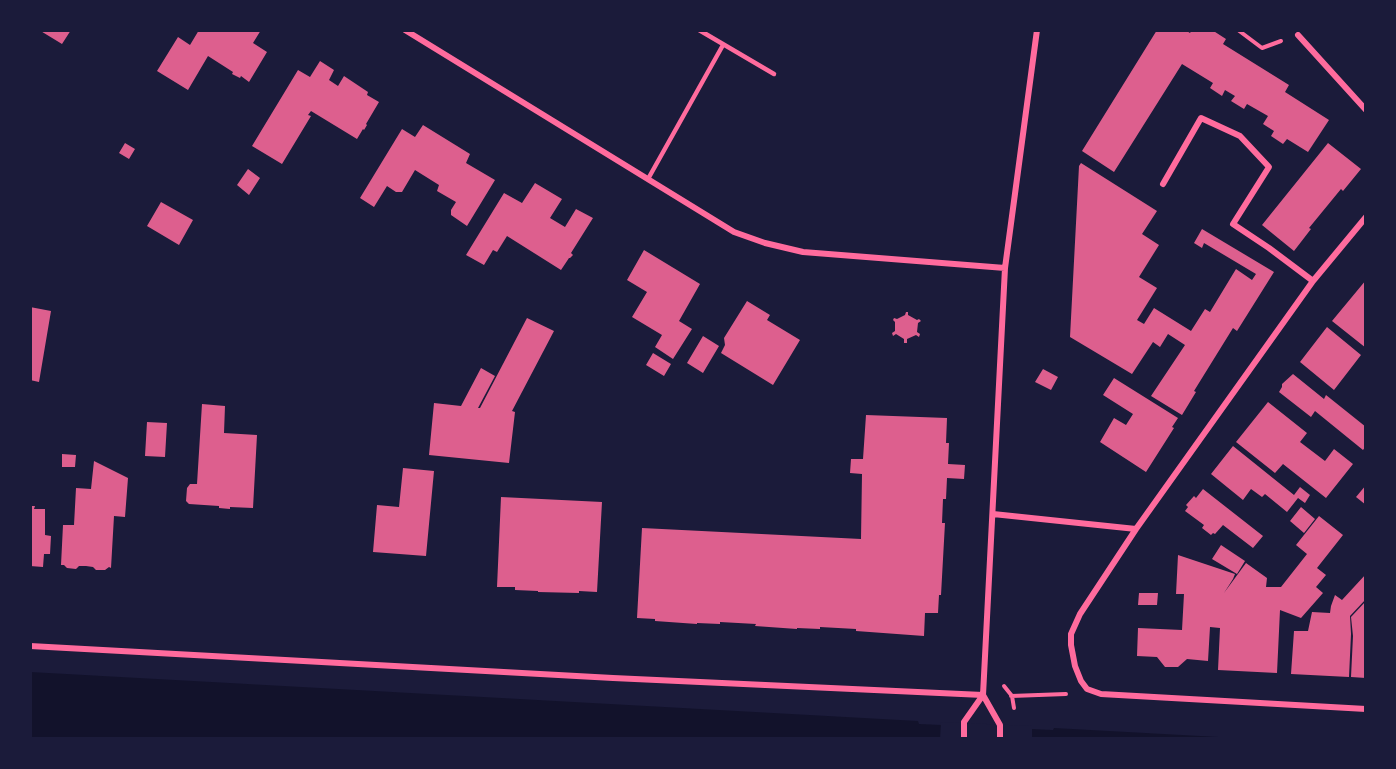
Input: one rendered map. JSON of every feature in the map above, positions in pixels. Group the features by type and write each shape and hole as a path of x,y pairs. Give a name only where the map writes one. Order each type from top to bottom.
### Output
{"street":[{"path":"405,30 735,232 765,243 803,252 1005,268"},
{"path":"964,739 964,722 983,695 1005,268 1037,30"},
{"path":"1298,35 1366,110"},
{"path":"1163,184 1201,118 1240,136 1269,167 1233,224 1313,281"},
{"path":"1366,217 1313,281 1136,529 1080,614 1071,634 1075,666 1081,681 1087,689 1101,694 1366,710"},
{"path":"993,514 1136,529"},
{"path":"30,646 601,678 983,695"},
{"path":"983,695 1000,725 1000,739"}],"lane":[{"path":"699,30 774,74"},
{"path":"648,179 723,45"}],"path":[{"path":"1238,30 1262,48 1298,35"},
{"path":"1012,696 1067,694"}],"shaded area":[{"path":"30,672 918,721 919,724 1053,730 1054,728 1255,739 30,739"}],"pier":[{"path":"941,722 1032,726 1032,739 940,739"}],"building":[{"path":"39,30 71,30 62,44"},
{"path":"199,30 261,30 253,43 267,52 249,82 241,76 240,78 232,74 233,72 208,56 188,90 157,71 178,37 190,45"},
{"path":"1157,30 1185,30 1190,33 1192,30 1212,30 1226,39 1223,44 1289,85 1285,92 1329,120 1308,152 1287,139 1283,144 1271,136 1274,131 1263,124 1268,116 1247,104 1244,109 1231,101 1235,96 1225,90 1222,96 1210,88 1213,83 1182,64 1114,172 1082,151"},
{"path":"320,61 334,70 329,80 338,86 344,76 379,102 357,139 311,111 308,115 311,116 282,164 252,146 298,70 310,77"},
{"path":"423,125 470,154 466,163 495,180 467,226 451,215 456,202 437,191 439,185 415,170 402,192 396,192 387,186 374,207 360,198 402,129 415,137"},
{"path":"125,143 135,149 129,159 119,153"},
{"path":"1328,143 1361,169 1309,228 1311,229 1294,251 1262,225"},
{"path":"1081,163 1157,211 1142,234 1159,245 1139,277 1157,288 1137,320 1144,324 1154,308 1191,331 1205,309 1210,312 1236,269 1252,280 1256,274 1204,243 1202,248 1194,243 1202,229 1274,272 1237,331 1233,328 1182,415 1151,396 1185,345 1168,334 1160,347 1153,342 1132,374 1070,337 1079,166"},
{"path":"248,169 260,178 249,195 237,185"},
{"path":"535,183 562,199 550,218 565,227 576,209 593,218 571,253 573,255 561,270 507,236 497,252 493,250 484,265 466,255 504,193 522,203"},
{"path":"161,202 193,220 179,245 147,226"},
{"path":"644,250 700,284 679,321 692,329 673,359 655,347 662,335 632,317 647,292 627,280"},
{"path":"1366,280 1366,348 1332,321"},
{"path":"747,301 770,315 767,320 800,340 773,385 721,353 725,345 724,338"},
{"path":"30,307 51,311 39,382 30,380"},
{"path":"906,312 921,321 918,323 919,337 916,335 904,343 904,339 896,334 893,336 892,333 895,331 894,318 905,315"},
{"path":"527,318 554,331 512,411 515,412 509,463 429,455 434,403 461,406 481,368 495,376 478,408 480,408"},
{"path":"1327,327 1361,355 1334,390 1300,362"},
{"path":"703,336 719,346 703,373 687,363"},
{"path":"653,353 671,364 664,376 646,365"},
{"path":"1043,369 1058,377 1051,390 1035,382"},
{"path":"1293,374 1324,399 1326,395 1366,427 1366,446 1363,450 1315,411 1311,417 1279,392 1282,384"},
{"path":"1114,378 1178,418 1146,472 1100,442 1114,418 1126,425 1133,414 1103,395"},
{"path":"1268,402 1307,433 1300,442 1325,461 1334,449 1353,464 1326,498 1283,464 1275,473 1236,442"},
{"path":"202,404 225,406 224,433 257,435 253,508 219,508 219,506 189,504 186,501 187,488 190,484 197,484"},
{"path":"866,415 947,418 948,464 965,465 964,479 947,478 946,499 943,499 942,523 945,523 941,595 939,595 938,613 925,613 924,636 856,631 856,629 820,627 820,629 797,629 720,622 720,624 697,624 637,618 642,528 861,539 862,474 850,473 851,459 863,459"},
{"path":"147,422 167,423 165,457 145,456"},
{"path":"1233,446 1294,495 1300,487 1310,495 1305,503 1298,498 1287,512 1265,494 1262,497 1251,489 1243,500 1211,474"},
{"path":"62,454 76,455 75,467 62,467"},
{"path":"94,461 128,478 125,517 114,516 111,568 96,570 93,567 79,566 76,569 67,568 61,565 63,525 74,525 76,488 91,489"},
{"path":"403,468 434,471 426,556 373,552 377,505 399,507"},
{"path":"1366,485 1366,505 1356,497"},
{"path":"1203,489 1263,536 1253,548 1223,525 1211,535 1202,528 1204,525 1185,511 1188,507 1186,505"},
{"path":"501,497 602,502 597,592 538,592 515,590 515,587 497,587"},
{"path":"30,506 35,506 34,509 45,509 45,535 51,536 50,554 44,554 43,567 30,566"},
{"path":"1301,507 1315,519 1304,533 1290,521"},
{"path":"1319,516 1343,535 1317,568 1326,575 1316,587 1323,593 1301,618 1280,610 1277,673 1218,670 1220,628 1210,627 1208,661 1187,659 1178,667 1165,667 1157,657 1137,656 1138,628 1182,630 1184,594 1176,594 1178,555 1235,574 1224,593 1246,563 1267,578 1266,587 1281,587 1307,554 1296,545"},
{"path":"1221,545 1245,561 1237,574 1212,559"},
{"path":"1366,574 1366,599 1350,616 1349,677 1291,674 1294,631 1308,631 1312,612 1330,613 1335,595 1342,600"},
{"path":"1139,593 1158,593 1157,605 1138,605"},
{"path":"1366,601 1366,678 1351,677 1353,636 1351,617"}]}
